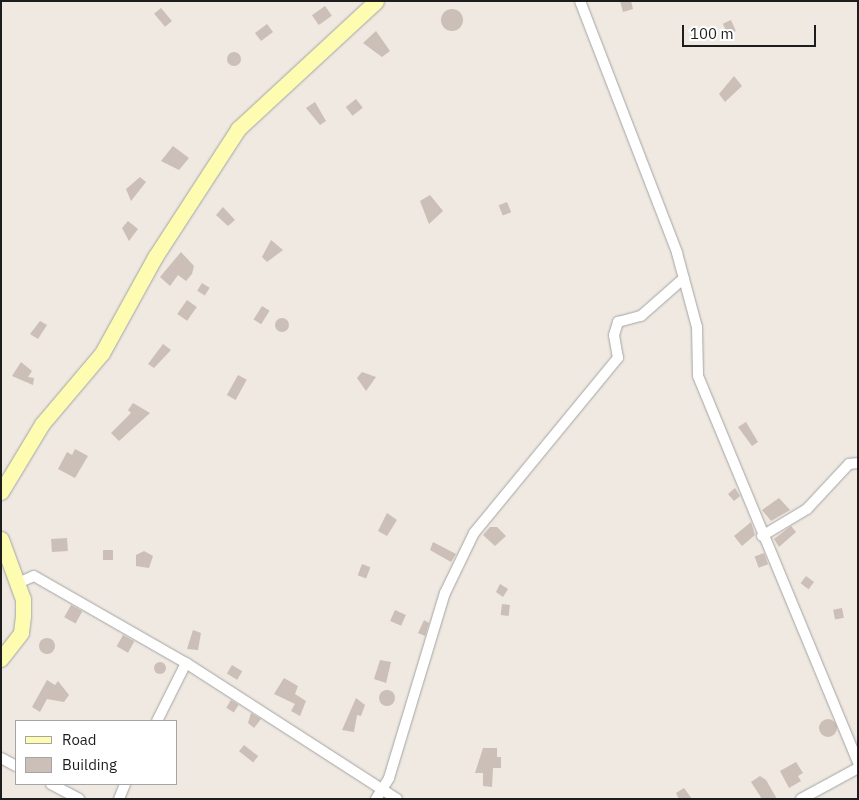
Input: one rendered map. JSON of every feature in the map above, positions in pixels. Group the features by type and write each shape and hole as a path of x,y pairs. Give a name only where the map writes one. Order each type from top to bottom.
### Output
{"main road":[{"path":"1,492 42,424 102,353 155,257 238,129 376,1"},
{"path":"1,539 23,599 21,633 1,658"}],"street":[{"path":"580,1 684,278 697,327 698,376 762,536 858,763"},
{"path":"376,799 381,786 389,778 444,593 474,534 618,358 614,334 618,322 641,316 684,278"},
{"path":"762,536 808,509 849,464 858,463"},
{"path":"18,583 34,576 186,663 381,786 397,799"},
{"path":"158,720 186,663"},
{"path":"1,758 15,765"},
{"path":"801,799 858,768"},
{"path":"53,785 79,799"},
{"path":"119,799 125,785"}],"building":[{"path":"620,1 631,1 633,9 623,12"},
{"path":"325,6 332,16 319,25 312,15"},
{"path":"161,8 172,21 165,27 154,14"},
{"path":"452,9 460,12 463,20 460,28 452,31 444,28 441,20 444,12"},
{"path":"731,20 736,31 728,35 723,24"},
{"path":"267,24 273,32 261,41 255,33"},
{"path":"376,31 390,51 382,57 363,43"},
{"path":"234,52 239,54 241,59 239,64 234,66 229,64 227,59 229,54"},
{"path":"734,76 742,86 725,102 719,94"},
{"path":"356,99 363,108 353,116 346,107"},
{"path":"315,102 326,121 320,125 306,108"},
{"path":"173,146 189,158 179,170 161,161"},
{"path":"140,177 146,182 131,201 126,189"},
{"path":"430,195 443,211 429,224 420,201"},
{"path":"507,202 511,212 503,216 499,205"},
{"path":"223,207 235,220 228,226 216,215"},
{"path":"128,221 138,229 129,241 122,228"},
{"path":"271,240 283,250 267,262 262,257"},
{"path":"181,252 194,266 192,274 186,281 178,275 170,286 160,277"},
{"path":"202,283 210,288 205,295 197,291"},
{"path":"187,300 197,307 187,321 177,314"},
{"path":"262,306 270,311 261,324 254,320"},
{"path":"282,318 287,320 289,325 287,330 282,332 277,330 275,325 277,320"},
{"path":"40,321 47,325 38,339 30,334"},
{"path":"163,344 171,350 154,368 148,364"},
{"path":"21,362 32,371 28,377 34,378 33,385 12,376"},
{"path":"362,372 376,377 366,391 357,378"},
{"path":"238,375 247,380 236,400 227,395"},
{"path":"133,403 150,413 119,441 111,433 131,413 128,410"},
{"path":"746,422 758,442 752,446 738,427"},
{"path":"75,449 88,456 75,478 58,469 67,452 72,455"},
{"path":"735,488 740,496 734,501 728,494"},
{"path":"779,498 790,510 771,521 762,510"},
{"path":"387,513 397,520 387,536 378,531"},
{"path":"751,522 755,535 742,546 734,536"},
{"path":"791,526 796,532 779,547 774,539"},
{"path":"490,527 497,527 506,536 495,546 483,535"},
{"path":"67,538 68,551 52,552 51,539"},
{"path":"433,542 456,554 451,562 430,550"},
{"path":"103,550 113,550 113,560 103,560"},
{"path":"144,551 153,556 149,568 136,566 136,555"},
{"path":"764,553 768,564 759,568 755,556"},
{"path":"362,564 370,567 366,578 358,575"},
{"path":"806,576 814,582 809,589 801,583"},
{"path":"500,584 508,589 503,597 496,592"},
{"path":"502,604 510,605 509,616 501,615"},
{"path":"71,605 82,611 76,624 64,617"},
{"path":"842,608 844,618 835,620 833,610"},
{"path":"395,610 406,615 401,626 390,621"},
{"path":"424,620 429,623 425,636 418,633"},
{"path":"193,630 201,633 198,650 187,649"},
{"path":"123,635 134,641 128,653 117,646"},
{"path":"47,638 53,640 55,646 53,652 47,654 41,652 39,646 41,640"},
{"path":"380,660 391,662 386,683 374,679"},
{"path":"158,662 162,662 166,668 162,674 158,674 154,670 154,666"},
{"path":"232,665 242,671 237,680 227,674"},
{"path":"284,678 298,686 295,694 306,701 300,716 291,711 295,704 274,694"},
{"path":"47,680 55,685 58,681 69,695 64,702 47,699 40,712 32,707"},
{"path":"384,690 390,690 395,695 393,704 384,706 379,701 379,695"},
{"path":"356,698 365,705 361,716 357,715 354,732 342,730"},
{"path":"231,700 239,705 234,712 226,708"},
{"path":"251,713 261,719 254,728 248,723"},
{"path":"824,719 832,719 837,724 835,735 824,737 819,732 819,724"},
{"path":"244,745 258,756 253,762 239,751"},
{"path":"483,748 497,748 497,757 501,757 501,768 493,768 492,787 483,786 483,773 475,773"},
{"path":"796,762 803,773 798,776 801,781 789,788 780,771"},
{"path":"760,776 766,780 777,799 762,799 751,782"},
{"path":"684,788 692,799 679,799 676,793"}]}
